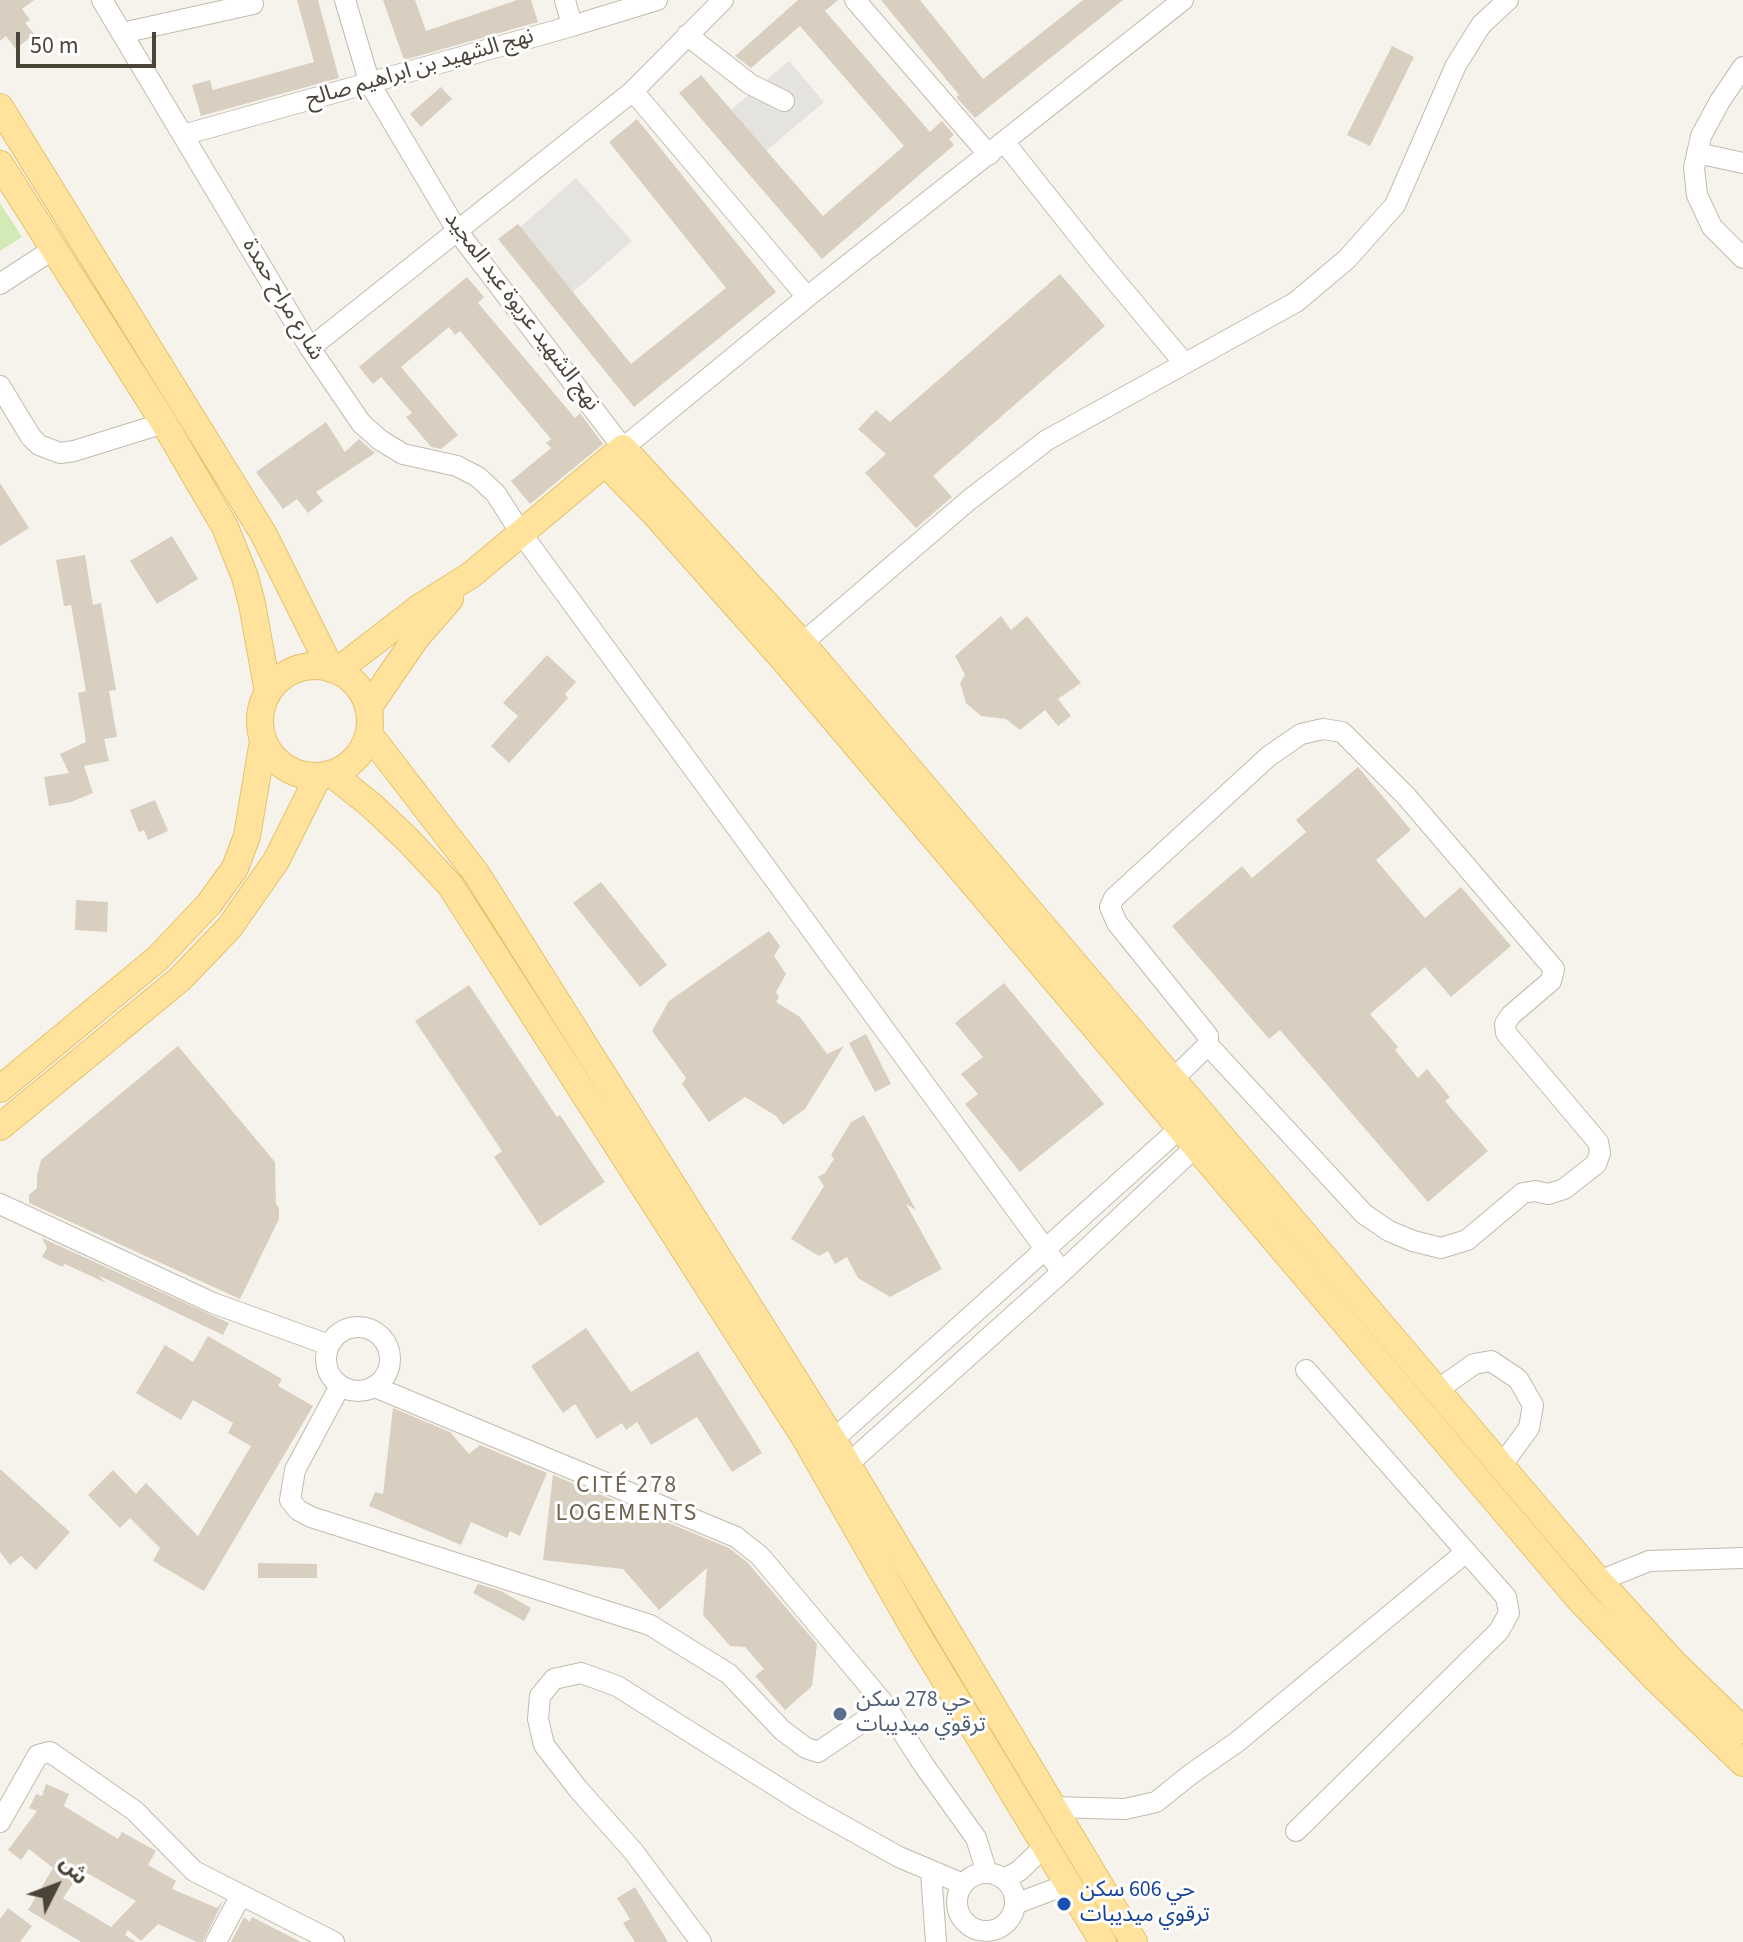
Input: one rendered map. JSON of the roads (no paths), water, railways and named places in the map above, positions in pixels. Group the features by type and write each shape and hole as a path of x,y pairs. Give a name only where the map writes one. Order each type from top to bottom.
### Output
{"main road":[{"path":"0,107 263,533 334,670"},
{"path":"0,164 164,423 225,527 236,551 252,604 268,692"},
{"path":"334,670 420,607 471,575 614,456 663,523 792,651 975,865 1197,1129 1495,1502 1617,1640 1743,1763"},
{"path":"471,575 416,638 368,721 356,759 325,775 301,775 285,768 272,757 263,741 261,708 268,692 289,672 317,666 334,670 357,686 368,721 476,873 833,1440 1134,1942"},
{"path":"0,1089 158,958 209,904 235,868 247,836 263,741"},
{"path":"0,1127 180,979 229,928 276,861 325,775"},
{"path":"325,775 399,832 450,885 805,1438 917,1634 1103,1942"},
{"path":"975,865 1172,1080 1197,1129 1436,1391 1599,1581 1673,1662 1743,1730"},
{"path":"1495,1502 1509,1475"}],"street":[{"name":"شارع مراح حمدة","path":"102,0 310,348 361,423 403,454 457,466 478,477 496,494 521,533 1062,1272"},
{"name":"نهج الشهيد عريوة عبد المجيد","path":"345,0 370,84 458,232 614,456"},
{"path":"565,0 572,26"},
{"name":"نهج الشهيد بن ابراهيم صالح","path":"183,135 657,0"},
{"path":"310,348 633,91 723,0"},
{"path":"855,0 1098,260 1184,363"},
{"path":"614,456 807,297 1183,0"},
{"path":"792,651 969,500 1047,440 1296,302 1347,259 1395,205 1456,65 1481,25 1508,0"},
{"path":"122,33 253,4"},
{"path":"687,35 750,84 784,101"},
{"path":"1743,67 1701,136 1694,168 1697,195 1712,227 1743,258"},
{"path":"633,91 807,297"},
{"path":"1697,153 1743,163"},
{"path":"0,284 55,248"},
{"path":"0,386 31,437 39,445 60,453 164,423"},
{"path":"1172,1080 1208,1045 1208,1036 1117,923 1110,907 1114,898 1269,756 1301,734 1323,729 1342,732 1406,796 1554,969 1551,981 1511,1015 1505,1024 1506,1033 1598,1142 1600,1153 1596,1164 1564,1189 1548,1194 1535,1191 1523,1193 1467,1240 1441,1248 1413,1241 1389,1231 1364,1214 1208,1045"},
{"path":"833,1440 1045,1251 1197,1129"},
{"path":"847,1465 1062,1272 1197,1129"},
{"path":"0,1204 213,1303 329,1345"},
{"path":"375,1387 387,1373 390,1364 383,1338 368,1328 358,1326 341,1331 329,1345 326,1354 328,1372 340,1386 358,1391 375,1387 736,1537 760,1556 886,1706 976,1838 996,1876 1014,1895 1015,1904 1009,1921 996,1936 975,1930 961,1918 956,1901 963,1884 978,1874 996,1876 1019,1871 1044,1847"},
{"path":"1436,1391 1474,1364 1491,1361 1518,1379 1533,1405 1529,1428 1509,1475"},
{"path":"1296,1831 1499,1631 1509,1613 1506,1597 1306,1370"},
{"path":"340,1386 295,1470 290,1500 298,1510 311,1517 650,1625 729,1674 782,1730 806,1748 818,1752 886,1706"},
{"path":"1053,1807 1125,1809 1156,1802 1237,1742 1466,1552"},
{"path":"1599,1581 1649,1561 1743,1558"},
{"path":"701,1942 633,1851 544,1745 538,1719 540,1696 554,1679 581,1673 617,1686 806,1805 873,1843 963,1884"},
{"path":"2,1814 38,1755 50,1752 135,1811 194,1871 241,1895 304,1935 334,1942"},
{"path":"931,1872 936,1942"},
{"path":"1015,1904 1055,1889 1070,1890"},
{"path":"216,1942 241,1895"}],"place":[{"name":"حي 278 سكن ترقوي ميديبات","path":"840,1714"},
{"name":"حي 606 سكن ترقوي ميديبات","path":"1064,1904"}],"district":[{"name":"CITÉ 278 LOGEMENTS","path":"627,1501"}]}
